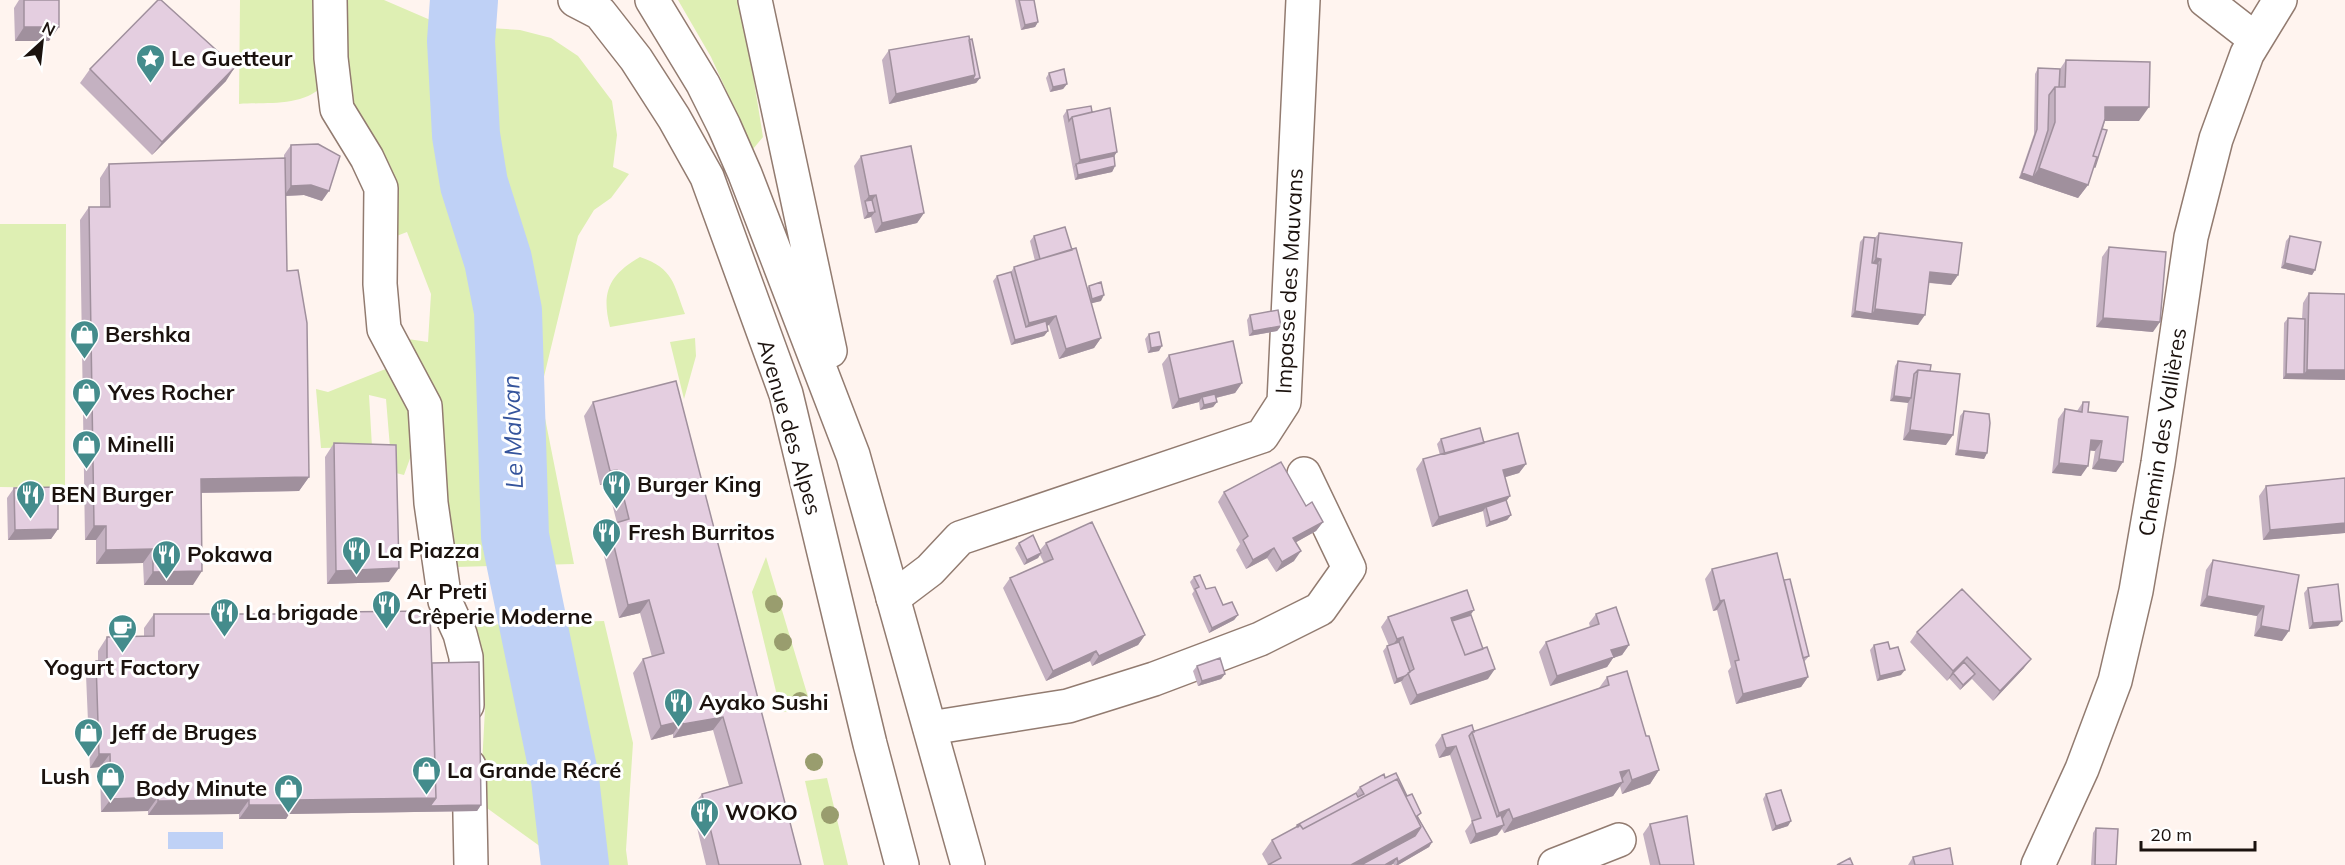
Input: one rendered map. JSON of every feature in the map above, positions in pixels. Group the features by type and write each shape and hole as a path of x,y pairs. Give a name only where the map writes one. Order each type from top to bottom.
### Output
{"main road":[{"path":"330,0 331,58 337,109 367,158 381,188 380,284 384,328 425,406 431,503 445,601 460,634 466,657 471,865"},
{"name":"Avenue des Alpes","path":"575,0 600,14 636,59 674,118 707,177 786,394 870,744 902,865"},
{"name":"Avenue des Alpes","path":"652,0 703,84 724,126 745,174 853,455 968,865"},
{"name":"Impasse des Mauvans","path":"893,598 930,570 960,538 1262,436 1284,402 1304,0"},
{"path":"2205,0 2255,39"},
{"name":"Chemin des Vallières","path":"2038,865 2086,759 2115,681 2136,591 2158,463 2191,237 2216,139 2247,54 2280,0"},
{"path":"757,4 853,455"},
{"path":"930,728 1068,706 1154,679 1260,639 1320,609 1348,568 1304,474"},
{"path":"1555,865 1619,840"}],"green space":[{"path":"240,0 320,0 322,86 314,93 283,102 239,104"},
{"path":"339,0 384,0 442,25 520,30 551,38 578,56 612,101 617,135 613,167 629,174 611,198 594,210 578,236 540,393 574,564 455,567 417,363 408,339 428,342 431,294 407,232 394,237 391,167 352,101"},
{"path":"678,0 741,0 763,137 753,149 711,57"},
{"path":"0,224 66,224 65,488 0,487"},
{"path":"640,257 660,267 671,278 685,314 610,327 607,315 607,294 610,286 621,271"},
{"path":"695,338 696,356 684,399 670,342"},
{"path":"388,368 415,406 416,442 404,475 392,472 386,399 369,395 372,447 321,448 316,389 328,392"},
{"path":"766,557 812,710 781,712 752,592"},
{"path":"604,621 633,743 626,850 628,865 566,865 480,803 485,709 474,625"},
{"path":"827,778 848,865 824,865 805,781"}],"water":[{"path":"168,832 223,832 223,849 168,849"}],"building":[{"path":"24,0 59,0 59,27 24,27"},
{"path":"158,0 161,0 235,67 162,142 90,69"},
{"path":"1019,0 1034,0 1038,22 1025,25"},
{"path":"969,36 975,75 896,94 889,50"},
{"path":"972,39 980,78 972,80 975,75 969,40"},
{"path":"2066,60 2150,62 2149,107 2105,107 2105,119 2093,156 2097,157 2088,185 2039,168 2055,122 2055,87 2065,87"},
{"path":"2038,68 2060,69 2059,87 2055,87 2049,95 2048,130 2033,177 2022,173 2037,129"},
{"path":"1064,69 1067,84 1053,87 1049,73"},
{"path":"1091,106 1092,112 1072,117 1069,121 1067,110"},
{"path":"1110,108 1117,152 1080,160 1072,117"},
{"path":"2102,129 2107,130 2094,167 2097,157 2093,156"},
{"path":"318,144 340,156 329,191 311,185 291,186 291,145"},
{"path":"911,146 924,213 882,223 876,195 869,196 861,156"},
{"path":"1114,156 1115,166 1078,175 1076,164"},
{"path":"285,158 287,271 298,270 307,323 309,477 201,479 202,571 153,572 153,549 106,550 106,526 94,526 89,207 110,207 109,164"},
{"path":"872,200 875,212 868,213 865,201"},
{"path":"1065,227 1072,250 1040,259 1034,236"},
{"path":"1879,233 1962,243 1958,275 1930,272 1925,315 1875,309 1881,259 1876,258"},
{"path":"2290,236 2321,242 2315,270 2285,263"},
{"path":"1864,237 1875,238 1872,263 1878,264 1872,314 1855,311"},
{"path":"2109,247 2166,252 2160,322 2103,318"},
{"path":"1076,248 1101,338 1066,349 1056,316 1029,323 1014,267"},
{"path":"1011,272 1026,327 1046,321 1048,331 1015,340 997,276"},
{"path":"1101,282 1104,295 1092,299 1089,286"},
{"path":"2309,293 2345,294 2345,370 2307,370"},
{"path":"1278,310 1281,326 1253,331 1250,315"},
{"path":"2288,318 2305,319 2304,374 2286,374"},
{"path":"1159,332 1162,346 1151,348 1149,334"},
{"path":"1233,341 1242,383 1179,399 1169,355"},
{"path":"1898,361 1931,365 1930,371 1918,370 1914,374 1911,398 1894,396"},
{"path":"1918,370 1960,374 1953,435 1910,430"},
{"path":"676,381 801,865 719,865 702,794 742,783 723,717 683,724 682,721 661,726 643,659 664,653 649,600 628,605 609,525 629,519 617,470 610,471 593,402"},
{"path":"1215,394 1217,402 1204,405 1202,397"},
{"path":"2083,402 2089,402 2088,412 2128,417 2123,462 2099,459 2102,441 2091,440 2088,466 2059,463 2065,409 2082,412"},
{"path":"1964,411 1989,414 1987,453 1958,450"},
{"path":"1480,428 1484,443 1445,454 1441,439"},
{"path":"1518,433 1526,464 1503,470 1510,496 1439,517 1423,459"},
{"path":"334,443 396,445 399,568 336,571"},
{"path":"1281,462 1306,506 1312,502 1323,522 1293,538 1301,551 1282,562 1274,548 1253,560 1243,540 1248,536 1224,492"},
{"path":"2345,478 2345,523 2270,530 2266,486"},
{"path":"58,487 58,529 15,530 14,488"},
{"path":"1506,500 1511,515 1490,522 1486,507"},
{"path":"1092,522 1145,635 1099,656 1096,651 1053,671 1010,578 1053,559 1046,543"},
{"path":"1033,535 1041,553 1027,560 1019,543"},
{"path":"1777,553 1808,677 1743,694 1735,661 1739,660 1724,600 1720,601 1712,569"},
{"path":"2213,560 2299,575 2289,631 2261,626 2264,606 2207,596"},
{"path":"1200,575 1206,589 1215,587 1223,605 1232,602 1238,615 1212,628 1195,589 1199,587 1194,577"},
{"path":"1790,579 1809,656 1803,658 1784,580"},
{"path":"2338,584 2342,621 2313,623 2308,588"},
{"path":"1962,589 2031,659 2000,691 1967,657 1953,671 1917,632"},
{"path":"1467,590 1474,610 1451,618 1465,655 1487,647 1495,669 1417,695 1408,673 1414,669 1403,637 1397,639 1388,617"},
{"path":"1616,607 1629,645 1611,650 1614,657 1557,676 1546,642 1599,624 1596,614"},
{"path":"430,611 436,798 295,800 295,805 249,805 249,800 158,801 158,797 111,799 110,754 99,754 96,661 107,661 107,637 154,636 154,614 336,614 335,612"},
{"path":"1471,615 1483,649 1465,655 1452,621"},
{"path":"1399,642 1410,672 1397,679 1387,646"},
{"path":"1888,642 1890,649 1898,647 1905,670 1880,676 1874,645"},
{"path":"1220,658 1225,674 1202,681 1197,666"},
{"path":"479,662 481,805 430,806 436,798 432,663"},
{"path":"1964,662 1975,674 1963,685 1953,673"},
{"path":"1627,671 1646,736 1649,736 1659,770 1632,780 1629,770 1620,772 1623,782 1513,819 1509,809 1499,813 1472,732 1609,685 1607,677"},
{"path":"1472,725 1474,732 1469,736 1497,817 1501,815 1504,825 1476,834 1472,821 1481,818 1456,746 1446,748 1442,735"},
{"path":"1396,773 1407,796 1412,794 1421,813 1417,816 1432,842 1398,862 1397,858 1385,865 1361,865 1415,836 1421,827 1397,779 1303,829 1300,825 1298,827 1297,825 1356,793 1358,797 1364,794 1360,787 1384,774 1385,778"},
{"path":"1397,779 1421,827 1351,865 1268,865 1281,858 1272,840 1300,825 1303,829"},
{"path":"1781,790 1791,821 1776,826 1766,794"},
{"path":"1687,816 1694,865 1660,865 1650,824"},
{"path":"2096,828 2118,829 2116,865 2095,865"},
{"path":"1950,848 1953,865 1915,865 1913,857"},
{"path":"1850,858 1853,865 1837,865"}],"waterway":[{"name":"Le Malvan","path":"464,0 461,41 466,135 474,184 498,260 508,311 515,536 565,779 575,865"}],"place":[{"name":"Le Guetteur","path":"150,84"},
{"name":"Bershka","path":"84,360"},
{"name":"Yves Rocher","path":"87,418"},
{"name":"Minelli","path":"86,470"},
{"name":"Burger King","path":"616,510"},
{"name":"BEN Burger","path":"30,520"},
{"name":"Fresh Burritos","path":"607,558"},
{"name":"La Piazza","path":"356,576"},
{"name":"Pokawa","path":"166,580"},
{"name":"Ar Preti Crêperie Moderne","path":"386,630"},
{"name":"La brigade","path":"224,638"},
{"name":"Yogurt Factory","path":"122,654"},
{"name":"Ayako Sushi","path":"678,728"},
{"name":"Jeff de Bruges","path":"89,758"},
{"name":"La Grande Récré","path":"426,796"},
{"name":"Lush","path":"111,802"},
{"name":"Body Minute","path":"288,814"},
{"name":"WOKO","path":"704,838"}]}
